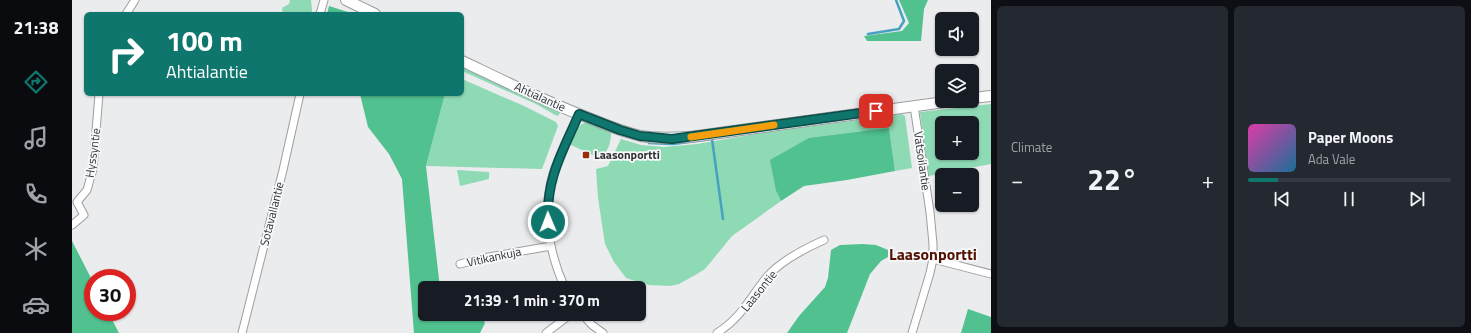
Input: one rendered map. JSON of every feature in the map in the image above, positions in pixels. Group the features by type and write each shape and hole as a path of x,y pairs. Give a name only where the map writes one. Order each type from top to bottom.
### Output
{"street":[{"path":"127,12 134,0"},
{"path":"321,12 324,0"},
{"path":"346,0 371,12"},
{"name":"Ahtialantie","path":"464,62 579,114 620,130 640,136 672,139 935,103"},
{"name":"Hyssyntie","path":"72,225 84,216 77,202 87,190 93,169 99,96"},
{"name":"Sotavallantie","path":"242,333 283,170 300,96"},
{"path":"979,97 991,96"},
{"name":"Vatsoilantie","path":"912,333 922,301 932,259 933,244 930,212 914,106"},
{"path":"562,281 551,246 548,214 550,186 558,160 579,114"},
{"name":"Laasontie","path":"717,333 731,323 742,312 766,278 773,271 807,248 824,240"},
{"name":"Vitikankuja","path":"460,264 483,258 551,246"},
{"path":"932,259 991,274"},
{"path":"546,333 562,321"},
{"path":"588,321 603,333"}],"green space":[{"path":"290,0 311,0 312,12 283,12 282,8 289,4"},
{"path":"899,0 928,0 924,9 921,41 867,41 864,36 902,31 909,23"},
{"path":"329,6 348,12 328,12"},
{"path":"464,68 558,109 560,112 559,115 557,116 536,104 464,72"},
{"path":"464,80 524,106 556,122 558,126 542,169 426,166 444,96 464,96"},
{"path":"360,96 444,96 426,166 439,281 418,281 418,321 484,321 485,323 480,333 414,333 402,179 389,154 368,127"},
{"path":"991,104 991,164 970,168 935,168 935,175 929,176 920,112 956,108 979,108 979,105"},
{"path":"902,114 905,116 912,168 895,171 889,128 776,191 781,201 732,236 705,269 697,274 679,284 670,286 649,285 646,284 646,281 636,281 626,278 614,262 605,244 598,198 596,169 608,166 621,139 641,145 663,147 697,144 762,133"},
{"path":"587,122 611,132 609,146 605,153 599,158 569,144 578,127"},
{"path":"889,128 895,171 804,186 781,201 776,191 770,160 809,138"},
{"path":"457,170 489,172 489,179 460,186"},
{"path":"72,241 86,269 84,269 84,321 113,321 119,333 72,333"},
{"path":"840,245 876,245 888,250 888,257 881,261 870,274 847,333 787,333 799,316 825,287 828,278 831,250"},
{"path":"968,309 991,317 991,333 961,333"}],"waterway":[{"path":"868,34 899,29 904,21 896,0"},
{"path":"649,143 673,144 712,139 723,219"}],"slow traffic":[{"path":"691,137 774,125"}],"place":[{"name":"Laasonportti","path":"586,155"}],"district":[{"name":"Laasonportti","path":"933,254"}],"route":[{"path":"548,222 548,200 554,172 579,114 640,136 672,139 876,111"}]}
